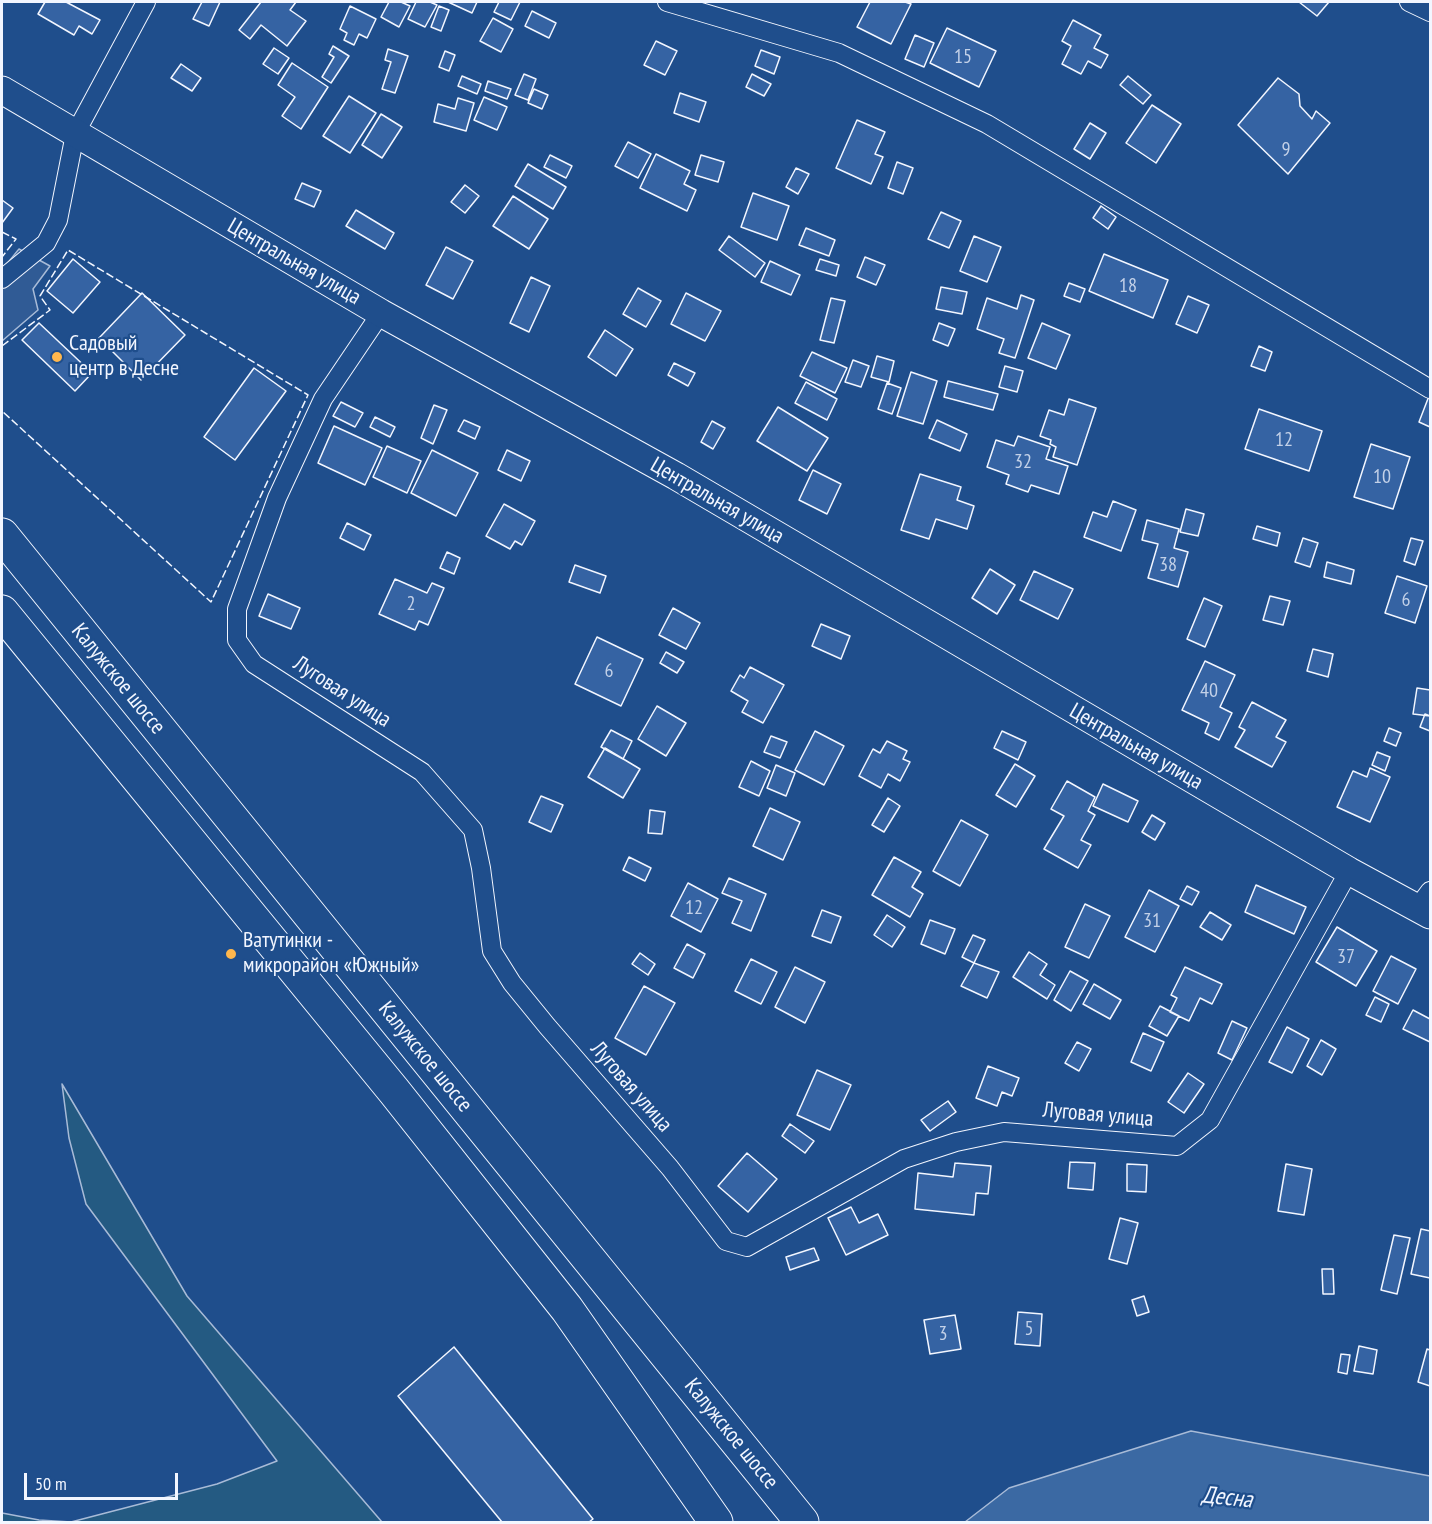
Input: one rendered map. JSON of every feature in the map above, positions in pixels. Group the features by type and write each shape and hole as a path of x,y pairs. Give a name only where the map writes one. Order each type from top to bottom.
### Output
{"highway":[{"name":"Калужское шоссе","path":"2,535 802,1522"},
{"name":"Калужское шоссе","path":"2,612 394,1091 567,1309 716,1522"}],"street":[{"path":"2,279 46,243 58,220 75,134 146,2"},
{"path":"667,2 839,53 987,124 1431,389"},
{"path":"1409,2 1431,12"},
{"name":"Центральная улица","path":"2,90 381,313 676,476 1349,871 1426,904"},
{"name":"Луговая улица","path":"381,313 323,399 277,498 237,609 237,640 254,664 422,772 472,830 481,868 492,951 512,982 547,1026 670,1168 726,1241 747,1247 904,1160 956,1142 1004,1131 1177,1146 1210,1120 1349,871"}],"shaded area":[{"path":"19,249 50,266 33,289 38,310 2,341 2,270"},
{"path":"62,1084 187,1296 382,1522 71,1522 217,1484 277,1461 86,1204 69,1138"},
{"path":"2,1513 39,1520 71,1522 2,1522"}],"water":[{"name":"Десна","path":"1191,1431 1430,1476 1430,1522 965,1522 1009,1488"}],"building":[{"path":"45,2 66,2 100,20 92,34 79,26 74,35 38,14"},
{"path":"202,2 220,2 209,26 193,19"},
{"path":"261,2 296,2 290,10 306,21 287,46 261,25 250,39 239,30"},
{"path":"389,2 401,2 410,6 399,27 381,17"},
{"path":"416,2 430,2 437,5 425,27 408,19"},
{"path":"448,2 477,2 472,13"},
{"path":"499,2 520,2 511,20 494,12"},
{"path":"870,2 911,4 891,44 857,27"},
{"path":"1299,2 1329,2 1317,16"},
{"path":"350,6 376,19 367,38 359,34 354,45 344,40 347,33 340,29"},
{"path":"439,6 449,10 441,31 431,27"},
{"path":"532,11 556,23 549,38 525,26"},
{"path":"493,18 513,29 501,52 480,41"},
{"path":"1073,20 1101,35 1094,48 1108,55 1101,68 1088,61 1081,74 1062,64 1071,46 1062,41"},
{"path":"947,28 996,51 979,87 930,63"},
{"path":"915,35 934,43 924,67 905,59"},
{"path":"656,41 677,51 665,75 644,65"},
{"path":"333,46 349,56 331,83 322,77 334,57 329,54"},
{"path":"274,48 289,58 278,74 263,64"},
{"path":"388,49 408,56 395,93 382,89 391,62 385,60"},
{"path":"761,50 780,57 774,74 755,66"},
{"path":"445,51 455,55 449,71 439,67"},
{"path":"292,63 328,87 301,129 282,116 295,97 278,85"},
{"path":"181,64 201,78 192,91 171,78"},
{"path":"524,74 536,79 528,100 515,95"},
{"path":"752,74 771,84 764,96 746,87"},
{"path":"462,76 481,84 477,94 458,86"},
{"path":"1128,76 1151,95 1143,104 1120,85"},
{"path":"1278,78 1299,94 1300,106 1312,119 1316,111 1330,123 1288,174 1238,125"},
{"path":"488,81 511,89 507,99 485,91"},
{"path":"534,89 548,95 542,109 528,103"},
{"path":"680,93 706,102 699,122 674,113"},
{"path":"349,96 376,113 350,153 323,136"},
{"path":"484,97 507,107 497,130 474,120"},
{"path":"458,98 474,103 466,131 434,122 438,104 455,109"},
{"path":"1152,105 1181,124 1156,163 1126,143"},
{"path":"381,114 402,127 382,158 362,145"},
{"path":"857,120 885,132 875,154 883,157 871,184 836,168"},
{"path":"1090,123 1106,133 1090,159 1074,149"},
{"path":"628,142 651,154 638,178 615,166"},
{"path":"656,154 690,171 684,184 696,190 687,211 640,188"},
{"path":"550,155 572,166 566,178 544,167"},
{"path":"701,155 724,162 718,182 695,175"},
{"path":"897,162 913,168 903,194 888,188"},
{"path":"528,164 566,187 553,209 515,186"},
{"path":"796,168 809,174 798,194 786,187"},
{"path":"302,183 321,191 314,207 295,199"},
{"path":"465,185 479,196 465,213 451,202"},
{"path":"753,193 789,206 777,240 741,227"},
{"path":"513,196 548,219 529,249 493,226"},
{"path":"2,200 13,208 2,223"},
{"path":"1101,206 1116,217 1108,229 1093,218"},
{"path":"356,210 394,233 385,249 346,226"},
{"path":"941,212 961,221 949,248 928,239"},
{"path":"806,228 835,240 829,256 799,245"},
{"path":"729,236 765,263 755,277 719,250"},
{"path":"974,236 1001,247 987,282 960,271"},
{"path":"446,247 473,261 453,299 426,285"},
{"path":"1104,254 1168,280 1153,318 1089,291"},
{"path":"865,257 885,265 876,285 857,277"},
{"path":"73,259 100,282 73,313 47,291"},
{"path":"820,259 839,265 836,276 816,270"},
{"path":"770,261 800,275 791,295 761,282"},
{"path":"531,277 550,286 529,332 510,323"},
{"path":"1069,283 1085,289 1080,302 1064,296"},
{"path":"941,287 967,292 962,314 936,309"},
{"path":"638,288 661,301 646,327 623,314"},
{"path":"142,293 185,335 141,380 99,338"},
{"path":"686,293 721,311 705,341 671,324"},
{"path":"1021,295 1034,300 1015,358 999,353 1004,339 977,329 987,298 1017,309"},
{"path":"1188,296 1209,305 1197,333 1176,324"},
{"path":"831,298 845,301 834,343 820,340"},
{"name":"Садовый центр в Десне","path":"39,323 92,373 75,391 22,340"},
{"path":"939,323 955,329 948,346 933,340"},
{"path":"1042,323 1070,335 1056,369 1028,358"},
{"path":"605,330 633,349 616,376 588,357"},
{"path":"1259,346 1272,352 1265,371 1251,366"},
{"path":"812,352 847,368 835,393 800,376"},
{"path":"877,356 894,361 889,382 871,377"},
{"path":"853,360 869,366 861,387 845,382"},
{"path":"674,363 695,373 688,386 668,375"},
{"path":"1005,366 1023,371 1017,392 999,387"},
{"path":"254,368 286,391 235,460 204,437"},
{"path":"911,372 937,381 923,424 897,416"},
{"path":"948,381 998,394 993,410 944,397"},
{"path":"806,382 837,399 827,420 795,403"},
{"path":"887,383 901,388 892,414 878,409"},
{"path":"1430,397 1430,427 1419,422"},
{"path":"1069,399 1096,408 1077,465 1053,457 1056,447 1050,444 1051,440 1040,436 1049,410 1064,415"},
{"path":"341,402 363,413 355,427 333,416"},
{"path":"434,405 447,410 433,444 421,438"},
{"path":"778,407 828,438 807,471 757,441"},
{"path":"1259,409 1322,431 1309,471 1245,449"},
{"path":"375,417 395,427 390,437 370,427"},
{"path":"464,420 480,427 475,439 458,431"},
{"path":"937,420 967,434 960,451 929,438"},
{"path":"712,421 725,428 713,449 701,442"},
{"path":"334,426 382,448 365,485 318,463"},
{"path":"1018,436 1050,447 1046,459 1068,466 1059,494 1031,485 1028,492 1006,484 1009,475 987,467 996,440 1014,446"},
{"path":"1371,444 1410,457 1393,509 1354,497"},
{"path":"387,446 421,461 407,493 373,477"},
{"path":"432,450 478,473 456,516 411,493"},
{"path":"507,450 530,461 521,481 498,470"},
{"path":"813,470 841,484 827,514 799,500"},
{"path":"920,474 961,487 957,500 974,506 967,529 936,519 929,539 901,530"},
{"path":"1113,501 1136,510 1121,551 1084,537 1093,512 1107,517"},
{"path":"504,504 535,521 522,545 515,541 510,549 486,536"},
{"path":"1186,509 1204,514 1198,536 1180,532"},
{"path":"1147,520 1179,529 1174,548 1188,552 1178,587 1148,578 1158,544 1142,540"},
{"path":"347,523 371,535 364,550 340,538"},
{"path":"1257,526 1280,533 1277,546 1253,539"},
{"path":"1303,538 1318,543 1310,567 1295,562"},
{"path":"1411,538 1423,541 1415,565 1404,561"},
{"path":"447,552 460,558 454,574 440,568"},
{"path":"1327,562 1354,570 1351,584 1324,577"},
{"path":"575,565 606,576 600,593 569,582"},
{"path":"990,569 1015,585 997,614 972,598"},
{"path":"1034,571 1073,589 1058,619 1020,600"},
{"path":"1397,576 1427,586 1415,623 1385,613"},
{"path":"395,579 427,593 432,583 444,588 428,625 419,621 415,630 379,614"},
{"path":"268,594 300,608 291,629 259,616"},
{"path":"1270,596 1290,601 1283,625 1263,620"},
{"path":"1204,598 1222,606 1205,647 1187,639"},
{"path":"673,608 700,623 686,649 659,635"},
{"path":"821,624 850,636 841,659 812,646"},
{"path":"597,637 643,659 621,706 575,684"},
{"path":"1313,649 1333,654 1328,677 1307,671"},
{"path":"666,652 684,662 677,673 660,663"},
{"path":"1205,661 1235,675 1220,707 1232,713 1219,740 1205,733 1209,723 1182,710"},
{"path":"750,667 784,685 763,723 742,712 748,701 731,691 740,675 744,678"},
{"path":"1417,688 1430,690 1430,716 1413,714"},
{"path":"1252,702 1286,720 1276,737 1286,742 1272,767 1235,747 1245,730 1239,727"},
{"path":"657,706 686,723 666,756 638,739"},
{"path":"1425,714 1430,716 1430,731 1420,727"},
{"path":"1389,728 1401,733 1396,746 1384,741"},
{"path":"611,730 632,741 623,759 601,747"},
{"path":"815,731 844,746 824,785 795,770"},
{"path":"1002,731 1026,742 1018,760 994,748"},
{"path":"771,736 787,742 780,758 764,752"},
{"path":"887,741 907,751 903,759 910,762 900,781 888,774 881,788 859,776 873,749 880,753"},
{"path":"605,748 640,769 623,798 588,777"},
{"path":"1377,752 1390,757 1385,771 1372,765"},
{"path":"751,761 770,771 759,796 739,787"},
{"path":"1015,764 1035,776 1016,807 996,795"},
{"path":"776,765 795,773 786,796 767,788"},
{"path":"1370,768 1390,777 1370,822 1337,807 1353,771 1367,777"},
{"path":"1067,781 1095,797 1088,811 1095,815 1081,840 1091,845 1078,868 1044,849 1064,816 1051,809"},
{"path":"1103,784 1138,801 1128,822 1093,806"},
{"path":"541,796 563,805 551,832 529,822"},
{"path":"888,798 900,806 884,832 872,825"},
{"path":"770,808 800,822 783,860 753,846"},
{"path":"650,810 665,812 662,834 648,833"},
{"path":"1152,815 1165,823 1155,840 1142,832"},
{"path":"961,820 988,835 960,886 933,871"},
{"path":"629,857 651,868 645,881 623,870"},
{"path":"894,857 921,872 912,887 923,894 910,917 872,895"},
{"path":"729,878 766,894 751,931 732,923 742,901 722,893"},
{"path":"688,883 718,899 701,932 671,916"},
{"path":"1256,885 1306,907 1294,934 1245,912"},
{"path":"1187,886 1199,892 1192,905 1180,899"},
{"path":"1149,890 1179,906 1155,952 1125,937"},
{"path":"1085,904 1110,916 1089,958 1065,947"},
{"path":"822,910 841,917 831,943 812,936"},
{"path":"1210,912 1231,925 1222,940 1200,927"},
{"path":"887,915 905,927 892,947 874,935"},
{"path":"930,920 955,929 945,954 921,944"},
{"path":"1337,927 1377,951 1356,986 1316,962"},
{"path":"973,935 985,940 974,963 962,957"},
{"path":"687,944 705,954 693,978 674,968"},
{"path":"1029,952 1047,964 1040,975 1055,985 1047,999 1013,977"},
{"path":"640,953 655,964 648,975 632,964"},
{"path":"1391,956 1416,969 1398,1004 1373,991"},
{"path":"751,959 777,972 761,1004 735,991"},
{"path":"974,963 999,972 987,998 961,986"},
{"path":"795,967 825,982 805,1023 775,1007"},
{"path":"1185,967 1222,984 1212,1004 1200,998 1189,1021 1170,1012 1177,998 1171,995"},
{"path":"1070,971 1088,981 1071,1011 1054,1000"},
{"path":"1094,984 1121,1000 1110,1019 1083,1004"},
{"path":"644,986 675,1003 646,1055 615,1038"},
{"path":"1375,997 1389,1004 1381,1022 1366,1015"},
{"path":"1160,1006 1179,1016 1167,1036 1149,1026"},
{"path":"1413,1010 1430,1019 1430,1042 1403,1029"},
{"path":"1232,1021 1247,1028 1232,1060 1218,1053"},
{"path":"1287,1027 1309,1039 1292,1073 1269,1062"},
{"path":"1143,1033 1164,1042 1151,1071 1131,1062"},
{"path":"1321,1040 1336,1049 1322,1075 1307,1066"},
{"path":"1077,1042 1091,1049 1079,1071 1065,1063"},
{"path":"988,1066 1019,1078 1012,1096 1002,1092 997,1106 976,1098"},
{"path":"817,1070 851,1085 830,1130 797,1115"},
{"path":"1188,1073 1204,1084 1184,1113 1168,1102"},
{"path":"948,1101 956,1112 930,1131 921,1120"},
{"path":"790,1124 814,1141 805,1153 782,1136"},
{"path":"747,1153 777,1179 748,1212 718,1186"},
{"path":"1070,1162 1095,1163 1093,1190 1068,1188"},
{"path":"955,1163 991,1166 988,1194 976,1193 974,1215 915,1209 918,1173 953,1177"},
{"path":"1127,1164 1147,1165 1146,1192 1127,1191"},
{"path":"1286,1164 1312,1169 1304,1215 1278,1211"},
{"path":"851,1207 859,1223 878,1214 888,1235 846,1255 828,1218"},
{"path":"1120,1218 1138,1223 1127,1264 1109,1259"},
{"path":"1421,1229 1430,1231 1430,1278 1411,1274"},
{"path":"1394,1235 1410,1238 1397,1294 1381,1290"},
{"path":"814,1248 819,1260 790,1270 786,1257"},
{"path":"1322,1269 1333,1269 1334,1294 1323,1294"},
{"path":"1144,1296 1149,1312 1137,1316 1132,1300"},
{"path":"1018,1312 1042,1314 1040,1346 1015,1344"},
{"path":"955,1315 961,1349 930,1354 924,1320"},
{"path":"1359,1346 1377,1350 1373,1374 1354,1371"},
{"path":"454,1347 593,1519 589,1522 502,1522 398,1396"},
{"path":"1427,1349 1430,1350 1430,1386 1418,1382"},
{"path":"1341,1354 1350,1355 1347,1374 1338,1372"}],"fence":[{"path":"2,232 16,239 2,257"},
{"path":"2,346 50,310 40,296 68,250 308,395 211,602 2,411"}],"place":[{"name":"Садовый центр в Десне","path":"57,357"},
{"name":"Ватутинки - микрорайон «Южный»","path":"231,954"}]}
